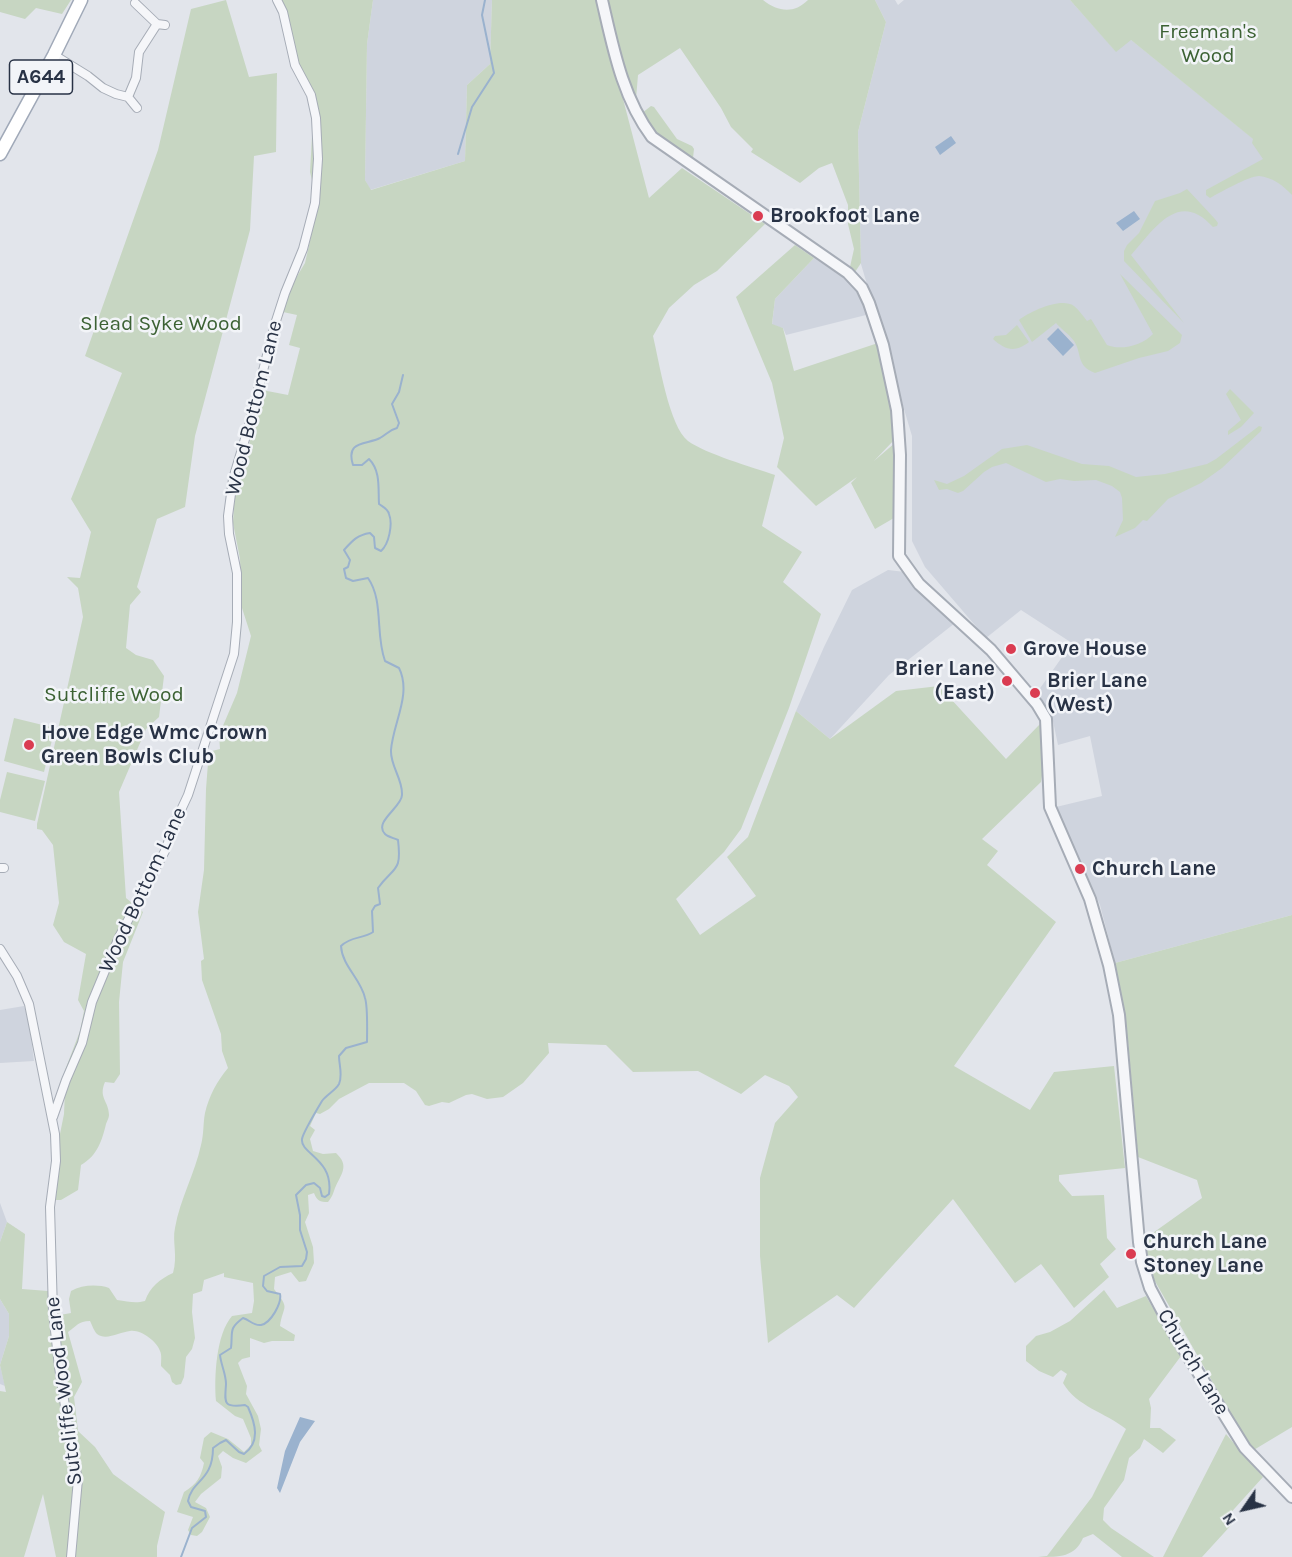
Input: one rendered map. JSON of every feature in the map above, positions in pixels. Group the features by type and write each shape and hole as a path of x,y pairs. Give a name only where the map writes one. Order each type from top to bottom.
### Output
{"main road":[{"name":"A644","path":"0,154 81,0"}],"street":[{"name":"Wood Bottom Lane","path":"53,1118 82,1043 92,1002 119,937 161,860 188,795 234,654 237,622 237,573 229,534 228,516 233,479 275,324 303,249 313,212 318,159 316,118 311,95 295,65 283,12 277,0"},
{"name":"Church Lane","path":"602,0 618,68 639,120 652,137 848,273 862,288 869,303 883,345 897,410 900,455 899,556 919,584 991,650 1037,704 1046,719 1050,807 1090,898 1111,975 1119,1015 1126,1074 1138,1242 1150,1288 1175,1335 1245,1448 1292,1497"},
{"path":"128,97 136,78 139,52 161,25 135,3"},
{"path":"54,55 103,88 128,97 137,108"},
{"path":"0,949 17,976 28,1000 53,1118"},
{"name":"Sutcliffe Wood Lane","path":"53,1118 56,1161 50,1207 53,1312 59,1367 78,1479 70,1557"}],"shaded area":[{"path":"373,0 492,0 490,64 467,85 465,161 370,190 365,180 367,44"},
{"path":"875,0 895,0 898,5 904,0 1070,0 1116,51 1130,39 1292,170 1292,915 1115,963 1100,905 1056,807 1102,796 1090,736 1058,745 1053,721 1036,694 1072,643 1021,610 986,638 925,567 912,541 912,436 861,264 858,132 886,22"},
{"path":"814,258 854,287 870,314 786,335 783,328 772,325 775,299"},
{"path":"888,570 905,572 955,623 889,675 830,739 796,711 852,590"},
{"path":"24,1006 29,1019 34,1061 0,1063 0,1010"},
{"path":"0,1203 7,1222 0,1242"},
{"path":"0,1299 9,1314 9,1336 0,1365"},
{"path":"0,1365 5,1386 0,1384"}],"green space":[{"path":"0,0 71,0 62,14 36,8 25,19 0,12"},
{"path":"226,0 249,77 277,73 276,152 254,156 250,230 195,436 185,507 157,519 137,587 141,592 130,605 126,648 136,655 153,660 164,676 159,717 146,729 119,792 126,898 143,912 123,962 119,1002 120,1074 114,1083 105,1082 103,1087 109,1117 98,1148 81,1165 78,1190 61,1200 54,1200 58,1180 58,1144 64,1114 65,1090 59,1086 80,1031 84,1011 78,1000 86,954 64,942 53,925 59,903 53,845 42,830 37,829 37,824 83,617 78,588 67,577 80,578 91,532 71,499 122,373 85,356 158,150 191,9"},
{"path":"280,0 373,0 367,44 365,180 371,190 465,161 467,85 490,64 492,0 597,0 649,198 682,168 765,224 717,271 694,285 669,308 653,336 670,408 681,433 688,441 717,455 775,475 762,526 802,552 783,582 821,614 789,708 741,829 724,852 676,899 700,935 756,896 727,857 748,837 796,711 830,739 896,691 939,686 1006,759 1040,724 1046,750 1041,782 982,839 998,851 987,865 1056,922 954,1066 1030,1110 1054,1072 1114,1066 1125,1168 1059,1175 1059,1181 1072,1196 1104,1195 1107,1238 1116,1249 1100,1264 1109,1277 1074,1308 1041,1264 1015,1283 953,1199 854,1308 837,1295 768,1343 760,1256 760,1178 775,1123 798,1097 789,1086 765,1075 741,1094 698,1071 633,1072 606,1045 548,1043 549,1053 523,1083 503,1097 487,1099 472,1094 449,1103 442,1102 429,1106 425,1105 416,1091 404,1083 369,1083 339,1099 329,1109 320,1114 316,1113 310,1126 315,1130 310,1139 313,1151 323,1154 336,1153 343,1162 343,1170 328,1202 319,1200 314,1193 308,1195 309,1213 305,1222 313,1247 314,1263 306,1281 299,1282 291,1272 275,1277 274,1289 284,1304 280,1326 295,1335 294,1341 264,1343 250,1338 250,1357 238,1363 247,1386 246,1394 258,1416 261,1429 259,1445 262,1451 246,1463 223,1451 218,1456 222,1467 221,1478 201,1494 195,1502 206,1508 210,1517 202,1532 197,1536 191,1535 188,1530 193,1517 177,1512 184,1492 198,1480 201,1472 204,1463 200,1458 204,1438 211,1432 228,1439 244,1452 251,1445 251,1438 243,1419 235,1416 216,1401 216,1369 222,1334 232,1316 252,1313 254,1301 253,1283 224,1277 224,1273 204,1280 202,1291 193,1294 192,1312 195,1338 192,1349 186,1357 181,1384 176,1385 172,1382 170,1375 161,1366 161,1354 158,1347 143,1334 130,1331 105,1337 96,1333 90,1321 80,1323 68,1332 82,1382 74,1397 78,1431 95,1447 113,1474 165,1512 157,1546 157,1557 56,1557 43,1494 24,1557 0,1557 0,1391 6,1392 0,1365 9,1336 9,1314 0,1299 0,1242 7,1222 25,1234 22,1289 48,1291 56,1289 60,1315 71,1313 69,1299 71,1291 85,1286 109,1288 117,1300 145,1301 156,1284 173,1273 175,1228 203,1137 205,1113 214,1089 228,1068 222,1051 221,1034 202,980 201,961 204,959 198,912 204,870 208,763 206,761 208,752 220,749 219,735 237,693 251,636 242,608 240,559 233,523 235,488 253,432 262,390 288,395 300,348 289,345 297,315 283,312 290,288 305,263 318,205 310,172 313,118 286,13"},
{"path":"608,0 763,0 774,7 786,10 797,8 808,0 875,0 886,22 858,132 861,263 855,272 850,267 854,249 848,224 848,205 832,163 819,168 800,183 751,152 753,149 731,127 721,108 680,48 638,75 636,99 634,100 618,56"},
{"name":"Freeman's Wood","path":"1070,0 1292,0 1292,195 1277,182 1259,176 1241,182 1210,198 1206,195 1206,190 1263,159 1252,143 1253,139 1131,40 1116,52"},
{"path":"651,106 677,139 692,146 693,158 690,159 656,137 642,113"},
{"path":"1187,189 1215,219 1217,226 1213,227 1201,216 1189,212 1178,212 1159,224 1131,255 1184,323 1124,261 1124,251 1139,233 1155,201"},
{"path":"795,245 814,258 775,299 772,324 783,328 794,371 878,343 895,439 874,461 896,442 894,518 875,529 851,483 857,477 816,506 777,467 784,438 772,383 736,297"},
{"path":"1120,274 1182,335 1180,343 1168,351 1095,373 1085,367 1074,341 1056,323 1032,342 1019,320 1038,309 1062,303 1074,306 1087,321 1091,319 1107,345 1125,347 1149,338 1153,334"},
{"path":"1017,325 1029,342 1019,348 1006,348 993,339 995,336 1006,335"},
{"path":"1230,389 1254,413 1241,427 1228,435 1228,431 1241,420 1226,394"},
{"path":"1259,426 1262,427 1261,431 1222,468 1201,483 1168,499 1147,521 1143,520 1135,528 1115,537 1123,520 1120,492 1096,480 1060,479 1046,482 1006,463 984,472 958,493 947,489 939,490 934,480 947,484 964,476 1002,449 1027,445 1082,464 1109,466 1136,477 1165,474 1207,464"},
{"name":"Hove Edge Wmc Crown Green Bowls Club","path":"14,718 55,728 44,772 4,761"},
{"name":"Hove Edge Wmc Crown Green Bowls Club","path":"7,772 45,781 35,821 0,812 0,800"},
{"path":"1292,915 1292,1427 1252,1451 1152,1276 1143,1240 1202,1198 1197,1180 1138,1157 1128,1042 1115,963"},
{"path":"1104,1290 1117,1308 1146,1296 1181,1356 1149,1399 1150,1428 1160,1428 1176,1440 1163,1453 1144,1439 1140,1448 1129,1458 1124,1480 1104,1508 1103,1520 1111,1528 1154,1557 1122,1557 1093,1534 1083,1538 1076,1549 1066,1555 1038,1557 1047,1556 1092,1497 1126,1429 1076,1398 1063,1383 1067,1374 1061,1370 1053,1377 1039,1371 1026,1361 1026,1346 1036,1336 1050,1332 1070,1321"},
{"path":"1226,1434 1263,1477 1226,1518 1234,1522 1202,1557 1163,1557"}],"water":[{"path":"951,136 956,143 940,155 935,147"},
{"path":"1134,211 1140,219 1123,231 1116,223"},
{"path":"1058,328 1074,345 1063,356 1047,339"},
{"path":"300,1417 315,1421 300,1442 280,1493 277,1488 285,1451"}],"waterway":[{"path":"458,154 472,107 494,73 482,15 485,0"},
{"path":"181,1557 192,1528 206,1517 205,1511 191,1507 188,1501 190,1494 210,1467 213,1448 226,1440 244,1454 255,1438 253,1419 248,1407 245,1405 232,1406 227,1402 226,1380 220,1355 231,1348 233,1328 243,1318 256,1325 261,1325 268,1321 275,1312 280,1294 267,1291 263,1286 264,1276 280,1267 302,1266 306,1259 307,1252 300,1230 296,1195 306,1185 314,1183 325,1197 329,1194 329,1182 322,1165 306,1149 302,1139 322,1101 339,1084 341,1074 339,1056 346,1048 367,1042 365,998 345,960 341,946 373,932 372,911 380,904 378,888 398,864 398,840 386,835 382,829 385,820 401,800 402,795 401,783 392,762 391,750 404,688 399,668 385,661 373,587 368,578 353,581 346,578 344,569 348,567 350,560 344,550 355,539 365,534 370,533 374,537 375,548 381,551 388,539 390,518 388,511 379,504 378,480 373,464 369,459 362,465 353,465 351,457 355,447 380,438 397,428 399,423 392,404 399,392 403,375"}],"place":[{"name":"Brookfoot Lane","path":"758,216"},
{"name":"Grove House","path":"1011,649"},
{"name":"Brier Lane (East)","path":"1007,681"},
{"name":"Brier Lane (West)","path":"1035,693"},
{"name":"Hove Edge Wmc Crown Green Bowls Club","path":"29,745"},
{"name":"Church Lane","path":"1080,869"},
{"name":"Church Lane Stoney Lane","path":"1131,1254"}],"park label":[{"name":"Slead Syke Wood","path":"161,324"},
{"name":"Sutcliffe Wood","path":"114,695"}]}
